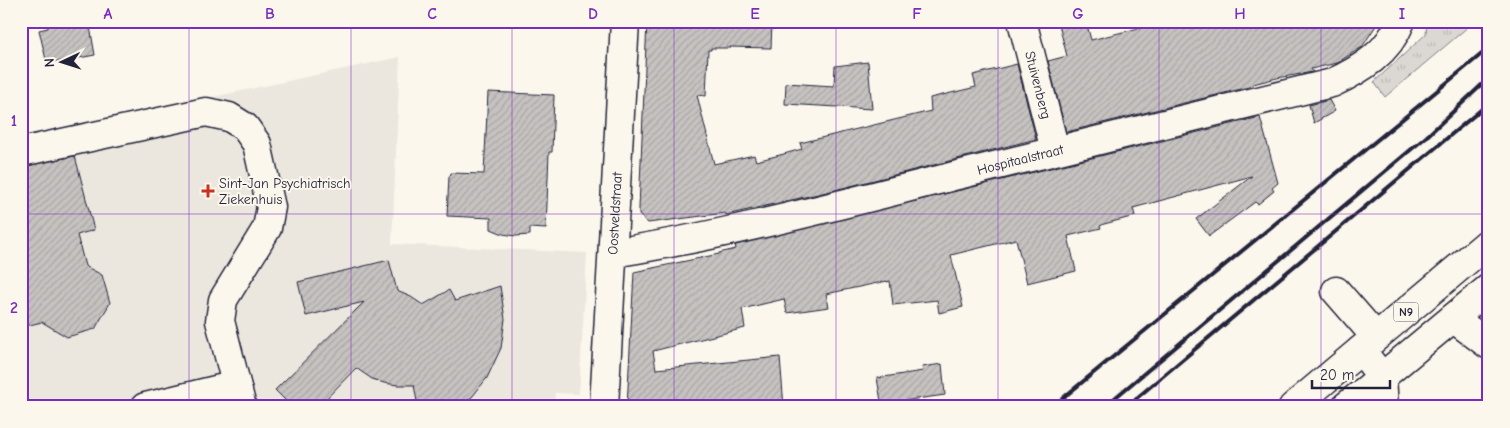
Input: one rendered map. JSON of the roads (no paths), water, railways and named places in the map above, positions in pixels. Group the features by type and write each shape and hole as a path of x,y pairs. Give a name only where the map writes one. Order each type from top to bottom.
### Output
{"street":[{"name":"Oostveldstraat","path":"604,407 625,21"},
{"name":"Stuivenberg","path":"1022,21 1055,150"},
{"name":"Hospitaalstraat","path":"613,253 755,226 1055,150 1332,83 1355,73 1377,56 1396,34 1401,21"},
{"path":"21,152 206,112 229,117 245,127 257,144 271,207 267,228 223,300 220,321 239,396 144,407"},
{"name":"N9","path":"1293,407 1489,242"},
{"name":"N9","path":"1345,407 1489,288"},
{"path":"1336,290 1368,343 1382,377 1384,407"},
{"path":"1453,318 1489,345"}],"railway":[{"path":"1052,407 1489,48"},
{"path":"1104,407 1426,137 1489,78"},
{"path":"1126,407 1489,103"}],"place":[{"name":"Sint-Jan Psychiatrisch Ziekenhuis","path":"208,191"}]}
